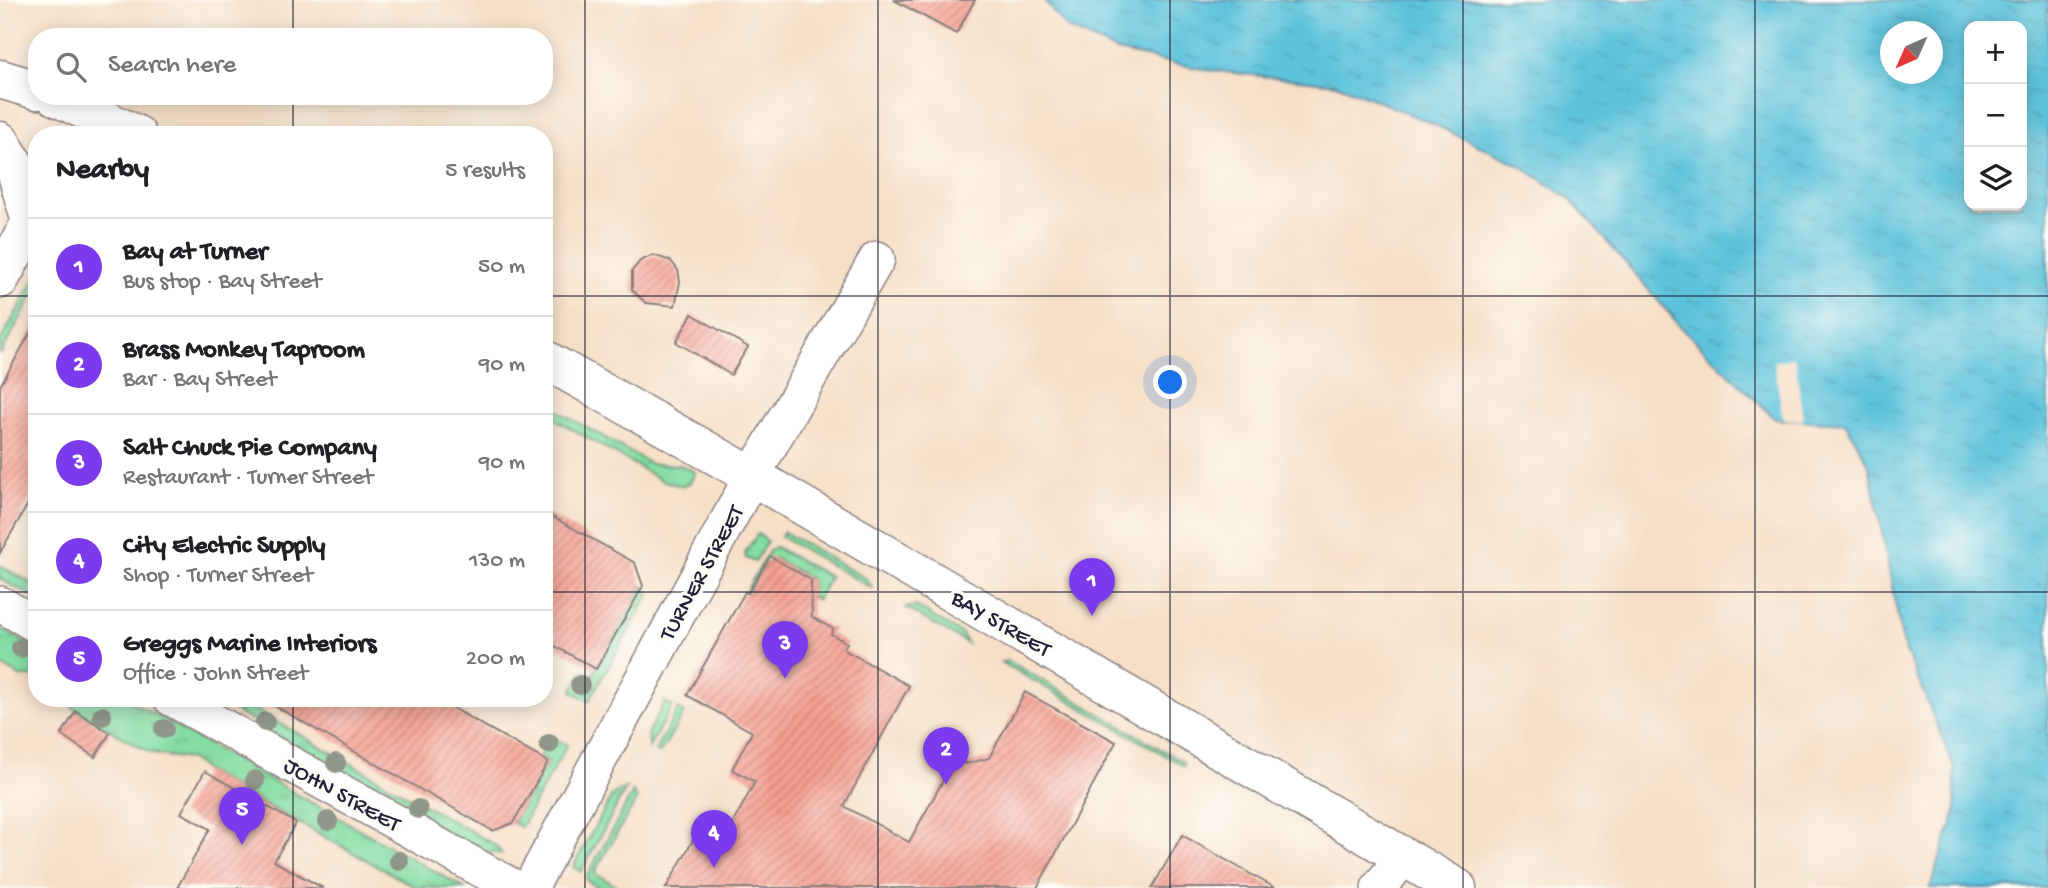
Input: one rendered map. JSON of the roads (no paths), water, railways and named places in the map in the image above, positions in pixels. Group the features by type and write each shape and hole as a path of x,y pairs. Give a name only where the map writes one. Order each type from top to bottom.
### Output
{"main road":[{"path":"0,79 28,87"},
{"path":"74,114 111,126"},
{"path":"0,141 14,164 28,201"},
{"path":"0,279 28,228"},
{"name":"BAY STREET","path":"553,364 752,476 1457,888"}],"street":[{"name":"TURNER STREET","path":"530,888 752,476 877,259"},
{"path":"0,604 28,620"},
{"name":"JOHN STREET","path":"187,707 515,888"},
{"path":"1378,888 1403,857"}],"water":[{"path":"1044,0 2048,0 2048,888 1930,888 1956,811 1954,766 1903,644 1869,465 1846,423 1775,419 1681,327 1570,199 1518,164 1429,122 1336,84 1206,70 1117,51 1066,28"}],"place":[{"name":"Bay at Turner","path":"1092,616"},
{"name":"Salt Chuck Pie Company","path":"785,679"},
{"name":"Brass Monkey Taproom","path":"946,785"},
{"name":"Greggs Marine Interiors","path":"242,845"},
{"name":"City Electric Supply","path":"714,868"}]}
